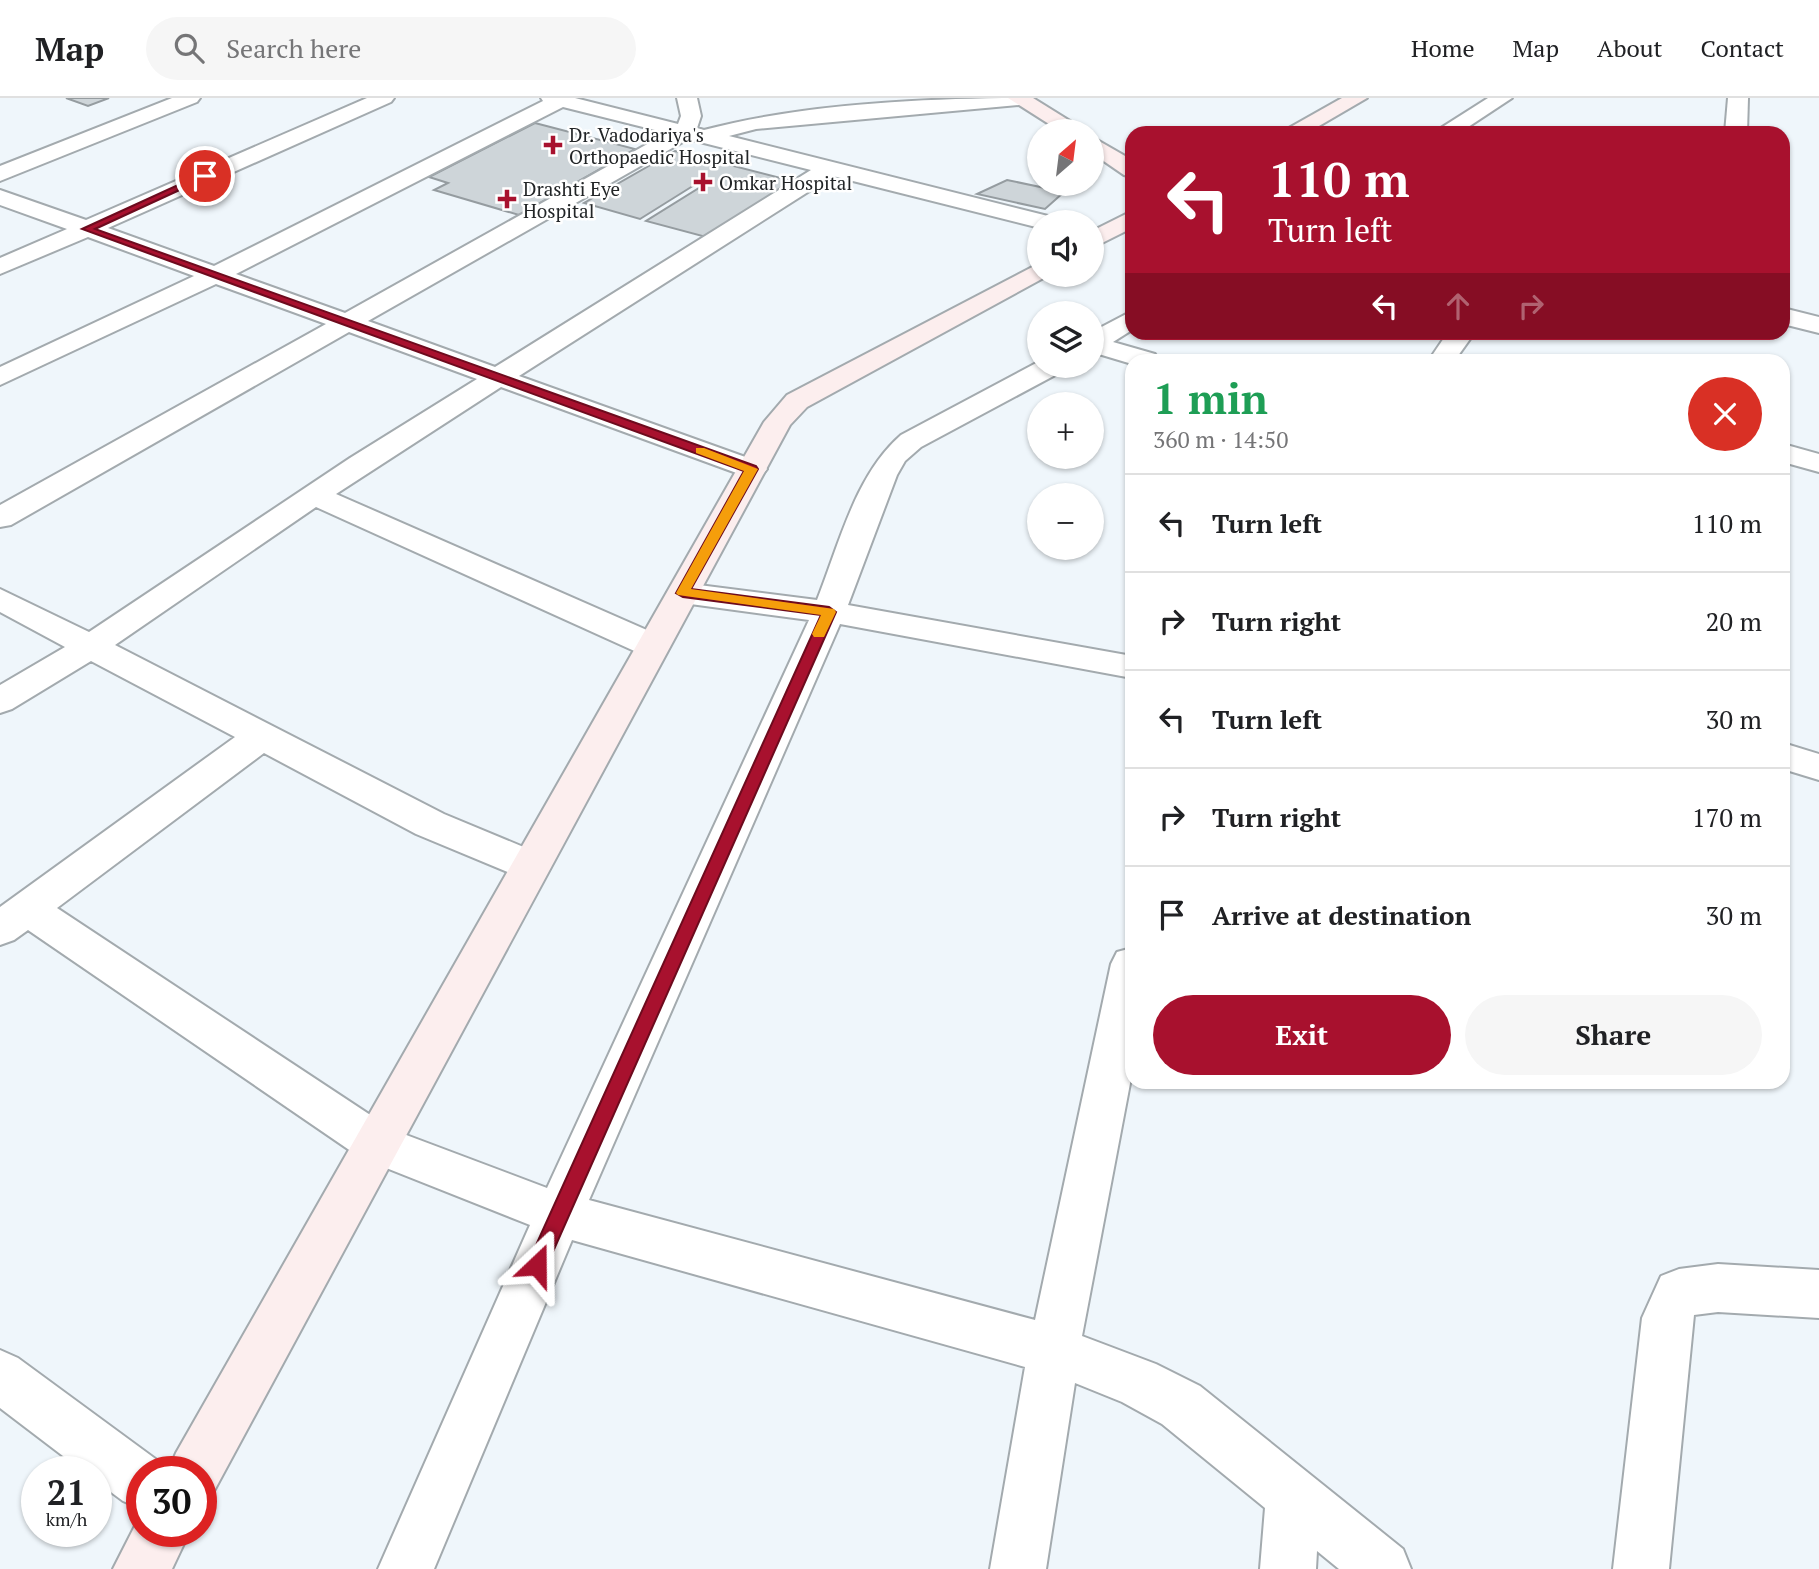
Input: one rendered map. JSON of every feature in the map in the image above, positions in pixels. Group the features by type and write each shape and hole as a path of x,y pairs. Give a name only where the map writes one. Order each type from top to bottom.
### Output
{"street":[{"path":"0,174 190,98"},
{"path":"0,267 384,98"},
{"path":"687,98 695,134"},
{"path":"1305,126 1357,98"},
{"path":"1464,126 1502,98"},
{"path":"1736,126 1738,98"},
{"path":"0,377 215,275 556,99 1027,218"},
{"path":"0,518 344,322 695,134 755,123 1019,99 1054,119"},
{"path":"1104,151 1125,165"},
{"path":"0,701 91,646 314,495 830,168"},
{"path":"0,197 751,469"},
{"path":"1104,232 1125,222"},
{"path":"204,1456 778,422 797,401 1027,277"},
{"path":"1790,318 1819,325"},
{"path":"1104,336 1125,323"},
{"path":"1104,348 1126,354"},
{"path":"406,1569 559,1214 829,612 882,475 894,456 911,441 1029,378"},
{"path":"1790,455 1819,463"},
{"path":"314,495 653,646"},
{"path":"683,593 829,612 1125,666"},
{"path":"0,599 430,824 531,866"},
{"path":"262,736 13,919 377,1144 559,1214 1054,1350 1138,1382 1181,1405 1383,1569"},
{"path":"1790,758 1819,767"},
{"path":"1018,1569 1054,1350 1125,999"},
{"path":"1641,1569 1667,1318 1679,1293 1718,1288 1819,1294"},
{"path":"0,1376 126,1470"},
{"path":"1288,1569 1293,1496"},
{"path":"141,1569 153,1547"}],"building":[{"path":"66,98 109,98 88,106"},
{"path":"535,123 635,149 519,215 434,190 448,183 429,177"},
{"path":"675,151 792,181 706,237 646,221 702,186 696,184 640,219 584,203"},
{"path":"1007,180 1027,184 1027,196 1060,196 1045,209 977,194"}],"slow traffic":[{"path":"700,450 751,469 683,593 829,612 819,634"}],"place":[{"name":"Dr. Vadodariya's Orthopaedic Hospital","path":"553,145"},
{"name":"Omkar Hospital","path":"703,182"},
{"name":"Drashti Eye Hospital","path":"507,199"}],"route":[{"path":"205,176 87,229 751,469 683,593 829,612 537,1265"}]}
